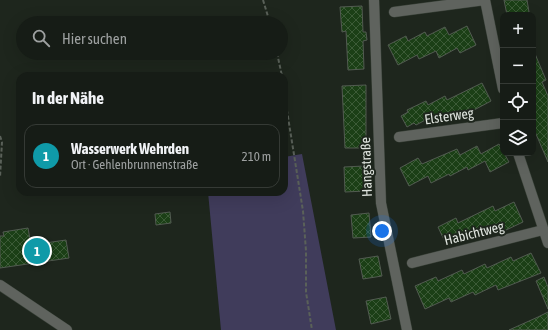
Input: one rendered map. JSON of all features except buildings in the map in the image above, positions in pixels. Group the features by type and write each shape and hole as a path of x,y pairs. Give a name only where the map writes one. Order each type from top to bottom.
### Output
{"street":[{"name":"Hangstraße","path":"374,0 381,203 406,330"},
{"path":"394,12 485,0 502,84"},
{"name":"Elsterweg","path":"399,137 500,123"},
{"path":"519,156 548,243"},
{"name":"Habichtweg","path":"412,263 543,230"},
{"path":"0,285 67,330"}],"path":[{"path":"263,0 268,16"},
{"path":"279,60 281,72"},
{"path":"288,121 302,211 306,251 306,292 312,330"},
{"path":"0,136 2,142 0,177"}],"shaded area":[{"path":"302,154 336,330 221,330 208,196 288,196 288,156"}],"place":[{"name":"Wasserwerk Wehrden","path":"37,251"}]}
